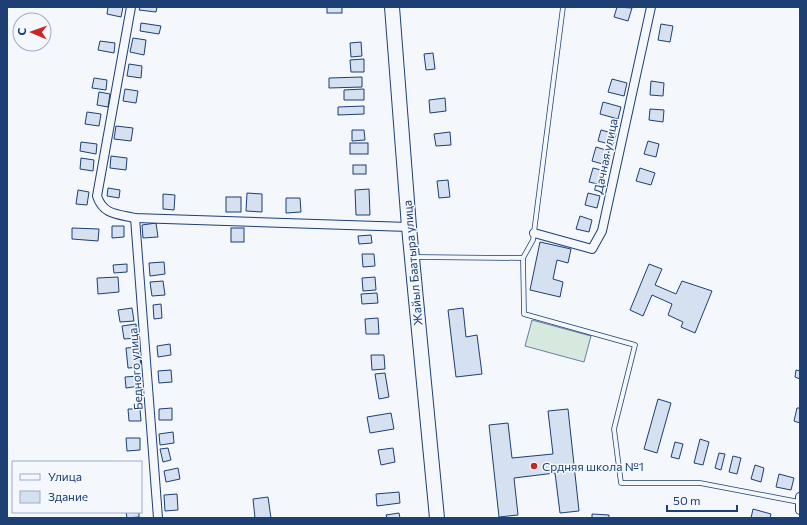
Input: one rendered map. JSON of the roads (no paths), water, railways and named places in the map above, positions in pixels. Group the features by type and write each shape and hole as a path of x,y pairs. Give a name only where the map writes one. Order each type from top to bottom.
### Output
{"highway":[{"name":"Жайыл Баатыра улица","path":"392,7 408,227 437,518"}],"street":[{"path":"131,7 97,196 99,205 104,210 135,218 408,227"},
{"name":"Дачная улица","path":"534,233 592,249 602,231 651,7"},
{"name":"Бедного улица","path":"135,218 158,518"}],"lane":[{"path":"563,7 533,240 523,258 524,314 635,344 614,429 621,483 700,482 800,503"},
{"path":"412,257 523,258"}],"place":[{"name":"Срдняя школа №1","path":"534,466"}]}
